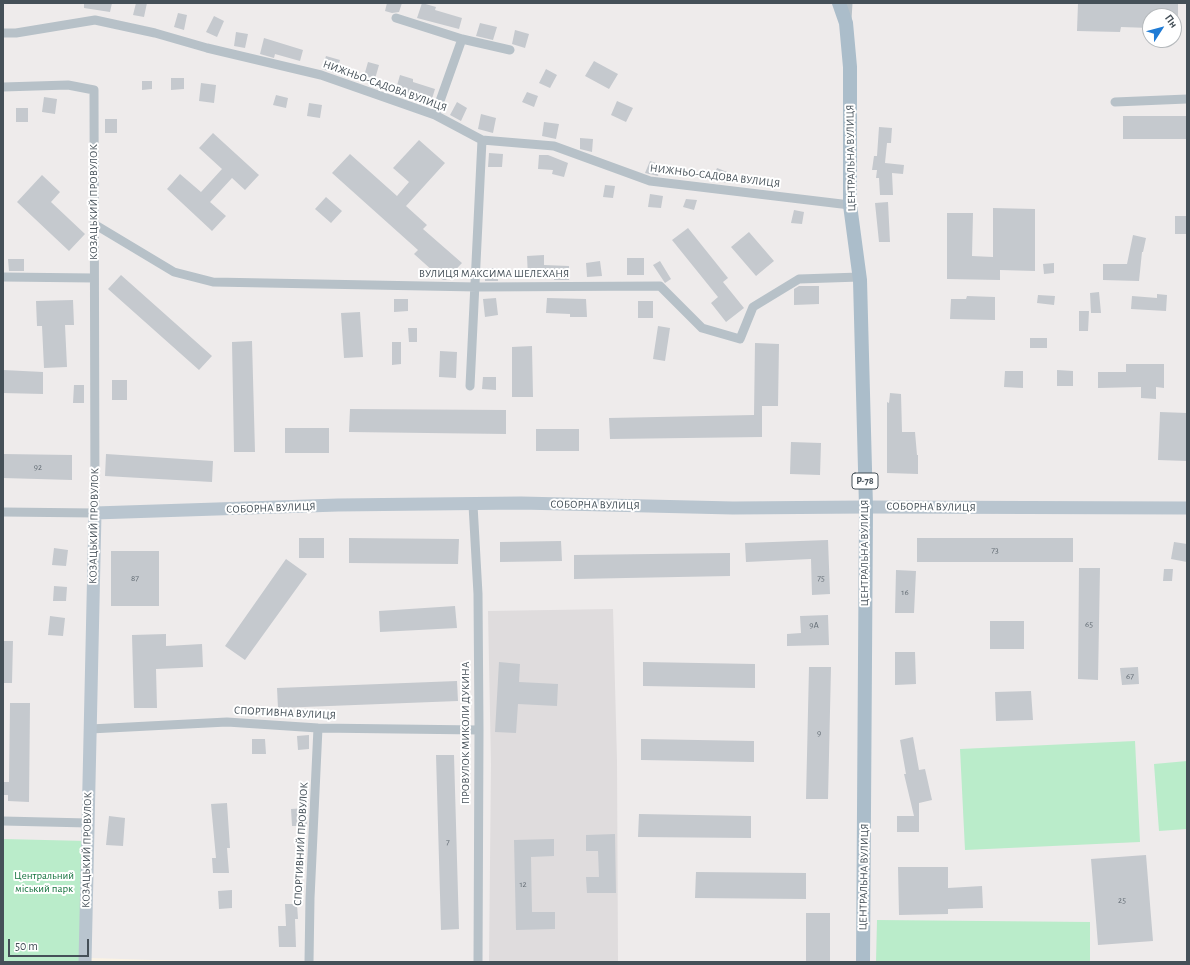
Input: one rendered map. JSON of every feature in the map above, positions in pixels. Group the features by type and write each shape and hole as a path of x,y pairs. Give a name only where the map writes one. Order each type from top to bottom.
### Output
{"main road":[{"name":"ЦЕНТРАЛЬНА ВУЛИЦЯ","path":"839,3 846,22 850,67 850,205 860,277 866,507 865,856 862,962"}],"street":[{"path":"846,22 848,3"},
{"path":"396,18 462,39 510,50"},
{"name":"НИЖНЬО-САДОВА ВУЛИЦЯ","path":"3,32 16,33 95,20 156,33 207,48 321,75 435,115 482,140 554,146 650,181 850,205"},
{"path":"435,115 462,39"},
{"name":"КОЗАЦЬКИЙ ПРОВУЛОК","path":"3,87 15,88 68,84 94,90 95,513 85,962"},
{"path":"1115,102 1187,100"},
{"path":"470,386 482,140"},
{"name":"ВУЛИЦЯ МАКСИМА ШЕЛЕХАНЯ","path":"94,224 174,272 213,282 476,287 660,286 702,328 740,339 753,307 799,279 860,277"},
{"path":"3,277 94,278"},
{"name":"СОБОРНА ВУЛИЦЯ","path":"3,512 95,513 338,506 473,505 521,503 733,508 1187,508"},
{"name":"ПРОВУЛОК МИКОЛИ ДУКИНА","path":"473,505 478,594 478,962"},
{"name":"СПОРТИВНА ВУЛИЦЯ","path":"90,729 226,722 318,728 479,730"},
{"name":"СПОРТИВНИЙ ПРОВУЛОК","path":"309,962 310,898 318,728"},
{"path":"3,821 88,823"}],"shaded area":[{"path":"613,609 617,760 618,962 489,962 491,764 488,611"},
{"path":"91,958 184,961 185,962 91,962"}],"green space":[{"path":"1135,741 1140,842 965,850 960,749"},
{"path":"1187,761 1187,829 1159,831 1154,764"},
{"name":"Центральний міський парк","path":"3,839 87,841 83,962 3,962"},
{"path":"877,920 1090,922 1090,962 876,962"}],"building":[{"path":"84,3 112,3 110,12 84,8"},
{"path":"136,3 147,3 144,17 133,15"},
{"path":"387,3 402,3 399,12 392,13 385,11"},
{"path":"422,3 436,7 435,10 462,18 459,29 417,18"},
{"path":"1078,3 1178,3 1178,8 1142,8 1142,28 1121,27 1120,32 1077,31"},
{"path":"178,13 187,15 184,30 174,27"},
{"path":"214,16 224,21 217,37 206,32"},
{"path":"480,23 497,27 493,40 476,36"},
{"path":"515,30 529,34 525,48 512,44"},
{"path":"236,32 248,34 245,48 234,46"},
{"path":"264,38 303,50 300,61 275,54 274,58 260,54"},
{"path":"326,56 340,60 336,73 322,69"},
{"path":"594,61 618,74 609,89 585,76"},
{"path":"368,62 379,65 375,79 364,76"},
{"path":"546,69 557,75 550,88 539,83"},
{"path":"400,75 413,79 413,82 435,89 431,102 396,89"},
{"path":"171,78 184,78 184,89 171,90"},
{"path":"142,81 152,81 152,89 142,90"},
{"path":"201,83 216,85 214,103 199,101"},
{"path":"527,92 538,96 534,107 522,102"},
{"path":"276,95 288,98 286,108 273,105"},
{"path":"44,97 57,99 55,114 42,112"},
{"path":"617,101 633,108 626,122 611,115"},
{"path":"457,102 467,108 461,121 450,115"},
{"path":"309,103 322,105 320,118 307,116"},
{"path":"16,108 28,108 28,122 16,122"},
{"path":"481,114 496,118 493,133 478,129"},
{"path":"1123,116 1187,116 1187,139 1123,139"},
{"path":"105,119 117,119 117,133 105,133"},
{"path":"544,122 559,124 556,139 542,136"},
{"path":"879,127 892,128 891,143 887,143 885,163 904,165 903,174 892,173 893,195 880,195 879,178 876,178 877,170 872,170 874,156 877,156"},
{"path":"213,133 259,175 245,190 232,178 210,202 226,216 212,231 167,189 180,174 201,192 222,169 199,148"},
{"path":"580,138 593,139 592,152 580,149"},
{"path":"419,140 445,163 406,206 427,225 423,229 462,263 446,280 443,280 414,254 418,250 332,173 350,154 397,196 409,182 393,168"},
{"path":"489,153 503,154 502,167 488,167"},
{"path":"539,155 548,155 568,163 564,177 552,174 553,170 538,169"},
{"path":"650,161 662,165 658,176 645,173"},
{"path":"717,168 730,173 726,183 713,178"},
{"path":"42,175 60,192 51,202 85,234 69,251 17,202"},
{"path":"605,185 615,186 613,198 603,197"},
{"path":"650,194 663,196 661,208 648,207"},
{"path":"326,197 342,211 331,223 315,209"},
{"path":"686,199 697,200 694,210 683,207"},
{"path":"888,202 890,242 879,242 875,203"},
{"path":"993,208 1035,209 1035,271 1000,270 1000,280 947,279 947,213 973,213 972,256 993,257"},
{"path":"794,210 804,212 802,224 791,223"},
{"path":"1175,216 1187,216 1187,234 1175,234"},
{"path":"688,228 728,278 723,282 744,308 726,322 711,303 718,297 672,240"},
{"path":"749,232 774,261 756,276 731,247"},
{"path":"1133,235 1146,238 1142,252 1139,281 1103,280 1103,264 1127,264"},
{"path":"544,255 544,265 569,266 569,280 554,280 554,276 528,277 527,256"},
{"path":"627,258 644,258 644,275 627,275"},
{"path":"8,259 24,259 24,271 9,271"},
{"path":"600,261 602,276 587,277 586,263"},
{"path":"660,261 671,279 665,283 653,265"},
{"path":"1054,263 1054,273 1044,274 1043,264"},
{"path":"485,268 498,268 498,281 485,281"},
{"path":"121,275 212,356 199,370 108,289"},
{"path":"799,286 819,286 819,304 794,305 794,289"},
{"path":"1099,292 1101,313 1091,313 1090,293"},
{"path":"1157,294 1167,295 1166,311 1131,309 1132,296 1157,298"},
{"path":"1038,295 1055,296 1054,305 1037,303"},
{"path":"967,296 995,297 995,320 950,319 951,299 966,299"},
{"path":"496,298 498,315 485,317 483,299"},
{"path":"547,298 586,299 587,317 570,317 570,314 546,313"},
{"path":"394,299 408,299 408,311 394,312"},
{"path":"73,300 74,325 65,325 67,367 44,368 42,326 37,326 36,301"},
{"path":"638,301 653,301 653,318 638,318"},
{"path":"1079,311 1089,311 1088,331 1079,331"},
{"path":"360,312 363,357 344,358 341,313"},
{"path":"658,326 670,328 665,361 653,359"},
{"path":"408,328 417,328 417,342 409,342"},
{"path":"1030,338 1047,338 1047,348 1030,348"},
{"path":"252,341 255,452 234,452 232,342"},
{"path":"392,342 401,342 401,364 392,365"},
{"path":"755,343 779,344 778,406 762,406 762,437 610,439 609,418 754,415"},
{"path":"532,346 533,397 512,397 512,347"},
{"path":"440,351 457,352 456,378 439,377"},
{"path":"1126,364 1164,364 1164,388 1156,387 1156,399 1141,398 1141,387 1098,388 1098,372 1126,372"},
{"path":"3,370 43,372 43,394 3,393"},
{"path":"1057,370 1073,371 1073,386 1057,386"},
{"path":"1005,371 1023,371 1023,388 1004,387"},
{"path":"483,377 496,377 496,390 482,389"},
{"path":"112,380 127,380 127,400 112,400"},
{"path":"74,385 84,385 84,403 73,403"},
{"path":"890,393 901,394 902,432 915,432 918,455 918,474 887,473 887,402 889,403"},
{"path":"350,409 506,410 506,434 349,432"},
{"path":"1160,412 1187,413 1187,461 1158,460"},
{"path":"285,428 329,428 329,453 285,453"},
{"path":"536,429 579,429 579,451 536,451"},
{"path":"791,442 821,443 820,475 790,474"},
{"path":"3,454 72,455 72,480 3,478"},
{"path":"106,454 213,461 212,482 105,476"},
{"path":"299,538 324,538 324,558 299,558"},
{"path":"349,538 459,539 458,564 349,563"},
{"path":"917,538 1073,538 1073,562 917,562"},
{"path":"828,540 830,594 812,595 811,559 746,562 745,543"},
{"path":"561,541 562,561 500,562 500,542"},
{"path":"1174,542 1187,544 1187,562 1171,559"},
{"path":"54,548 68,550 66,566 52,565"},
{"path":"111,551 159,551 159,606 111,606"},
{"path":"730,553 730,576 574,579 574,555"},
{"path":"286,559 307,574 245,660 225,646"},
{"path":"1079,568 1100,568 1098,680 1078,679"},
{"path":"1164,569 1173,569 1172,581 1163,581"},
{"path":"896,570 916,571 914,613 895,613"},
{"path":"54,586 67,587 66,601 53,601"},
{"path":"455,606 457,628 380,632 379,611"},
{"path":"828,615 829,645 787,646 787,634 801,633 800,616"},
{"path":"50,616 65,618 63,636 48,635"},
{"path":"990,621 1024,621 1024,649 990,649"},
{"path":"166,634 166,646 202,644 203,667 156,669 157,708 134,708 132,635"},
{"path":"3,641 13,641 12,683 3,683"},
{"path":"895,652 915,652 916,684 895,685"},
{"path":"499,662 520,664 519,682 558,684 557,706 518,704 516,733 495,732"},
{"path":"643,662 755,664 755,688 643,686"},
{"path":"809,667 831,667 828,799 806,799"},
{"path":"1138,667 1139,684 1122,685 1120,668"},
{"path":"457,681 458,701 278,708 277,688"},
{"path":"1031,691 1033,720 996,721 995,692"},
{"path":"10,703 30,703 29,802 8,801 8,795 3,795 3,782 9,782"},
{"path":"309,735 309,749 298,750 297,736"},
{"path":"913,737 919,770 925,769 932,800 919,803 919,832 897,832 897,816 914,816 904,774 906,774 900,740"},
{"path":"252,739 265,739 266,754 252,754"},
{"path":"641,739 754,741 754,762 641,760"},
{"path":"436,755 454,755 459,929 441,930"},
{"path":"227,803 230,848 227,848 229,873 213,873 212,858 216,858 211,804"},
{"path":"306,808 307,826 292,826 291,809"},
{"path":"639,814 751,816 751,838 638,837"},
{"path":"109,816 125,818 123,846 106,845"},
{"path":"615,834 616,893 587,893 586,877 599,877 598,851 586,851 586,835"},
{"path":"554,839 554,856 531,857 532,912 555,912 555,929 516,930 514,840"},
{"path":"1146,855 1153,941 1098,945 1091,859"},
{"path":"898,867 948,867 948,888 982,886 983,908 948,909 948,914 899,915"},
{"path":"696,872 806,873 806,899 695,898"},
{"path":"232,890 232,908 219,909 218,891"},
{"path":"285,904 297,904 298,919 295,919 296,947 279,947 278,926 286,926"},
{"path":"806,913 830,913 830,962 806,962"}]}
